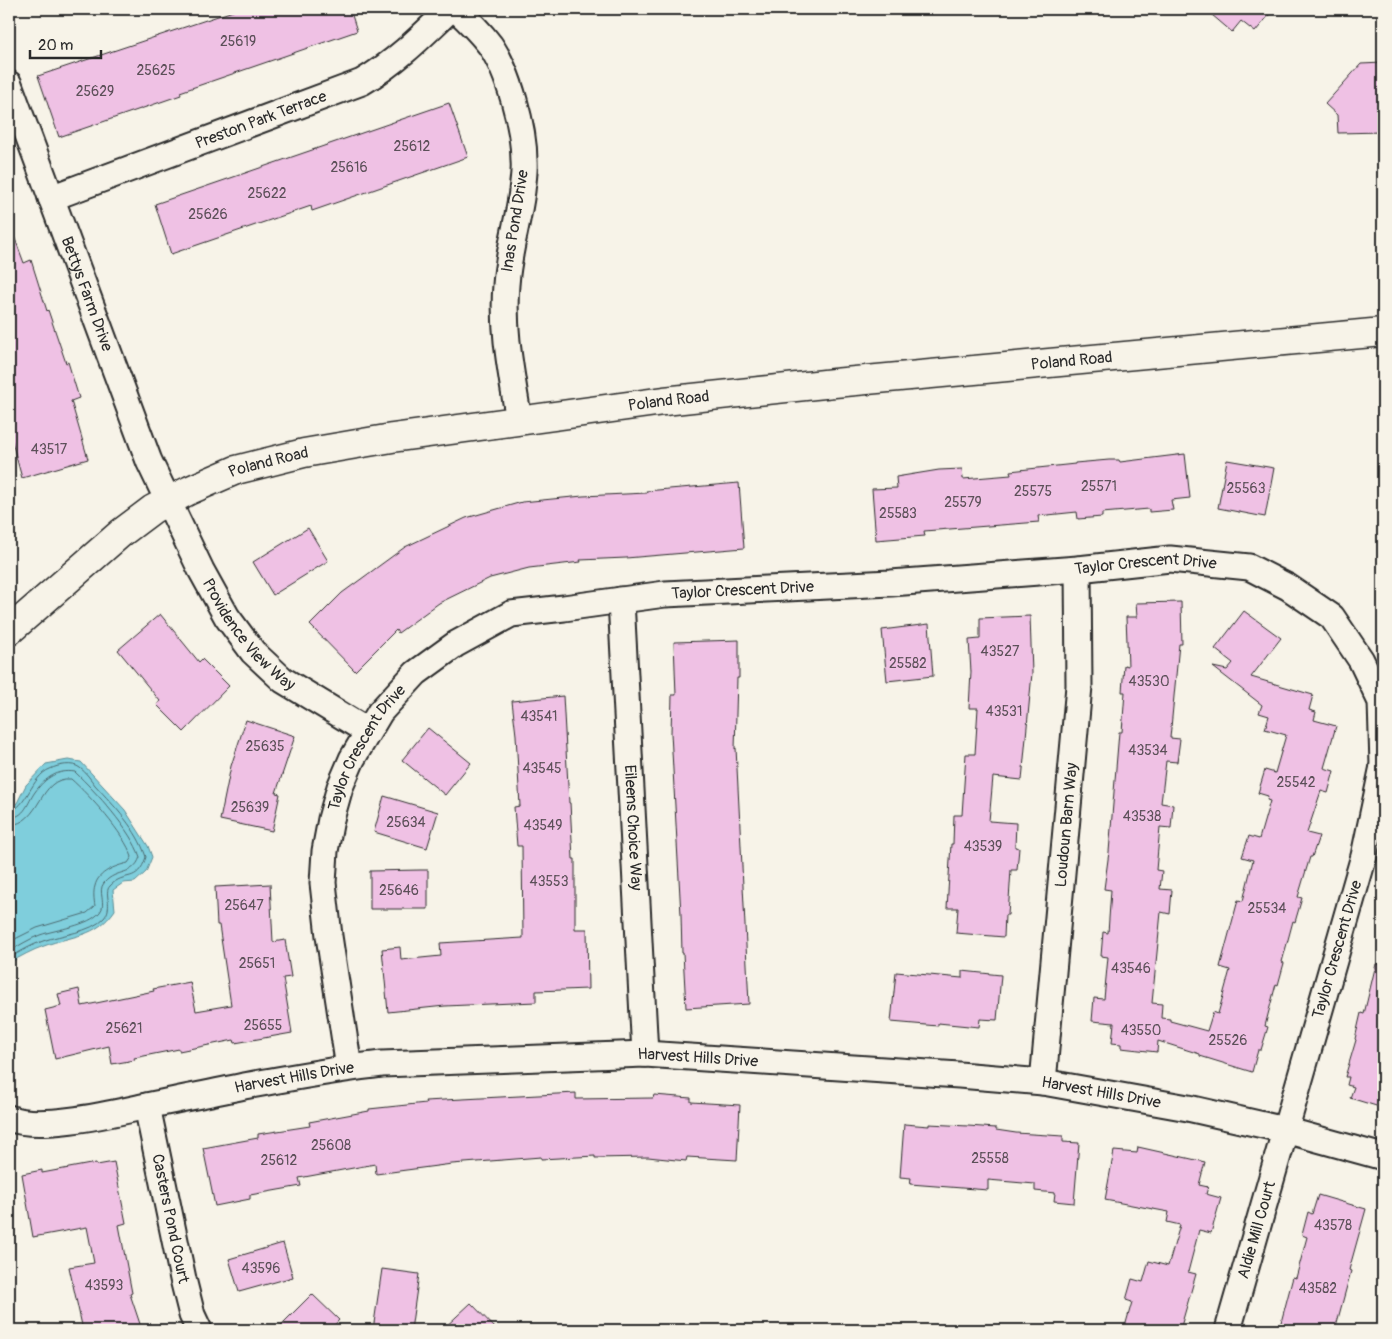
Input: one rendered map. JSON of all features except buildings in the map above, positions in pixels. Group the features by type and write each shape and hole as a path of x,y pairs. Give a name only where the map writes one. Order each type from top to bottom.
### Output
{"street":[{"name":"Preston Park Terrace","path":"51,198 362,82 383,70 401,56 450,9"},
{"name":"Inas Pond Drive","path":"456,9 476,28 491,47 503,70 515,105 522,139 524,161 522,192 509,255 505,286 505,326 519,421"},
{"name":"Bettys Farm Drive","path":"9,84 146,452 168,501"},
{"name":"Poland Road","path":"9,631 121,533 153,509 236,470 304,453 392,438 664,401 1383,332"},
{"name":"Providence View Way","path":"168,501 227,617 254,652 283,680 368,731"},
{"name":"Taylor Crescent Drive","path":"349,1068 323,884 325,850 340,787 352,759 380,712 416,673 456,644 511,614 665,594 891,584 1170,559 1249,567 1288,587 1332,617 1361,660 1381,702 1383,766 1364,856 1285,1130"},
{"name":"Loudoun Barn Way","path":"1043,1082 1079,686 1078,568"},
{"name":"Eileens Choice Way","path":"621,600 645,1054"},
{"name":"Harvest Hills Drive","path":"9,1118 30,1122 50,1122 110,1114 245,1086 382,1064 645,1054 1043,1082 1188,1108 1285,1130 1383,1157"},
{"name":"Casters Pond Court","path":"147,1106 182,1279 192,1315 199,1330"},
{"name":"Aldie Mill Court","path":"1228,1330 1285,1130"}],"water":[{"path":"68,760 81,762 125,810 148,846 152,857 146,872 135,882 123,883 113,890 115,910 100,926 92,931 54,942 9,963 9,807 17,803 26,785 46,764"}]}
